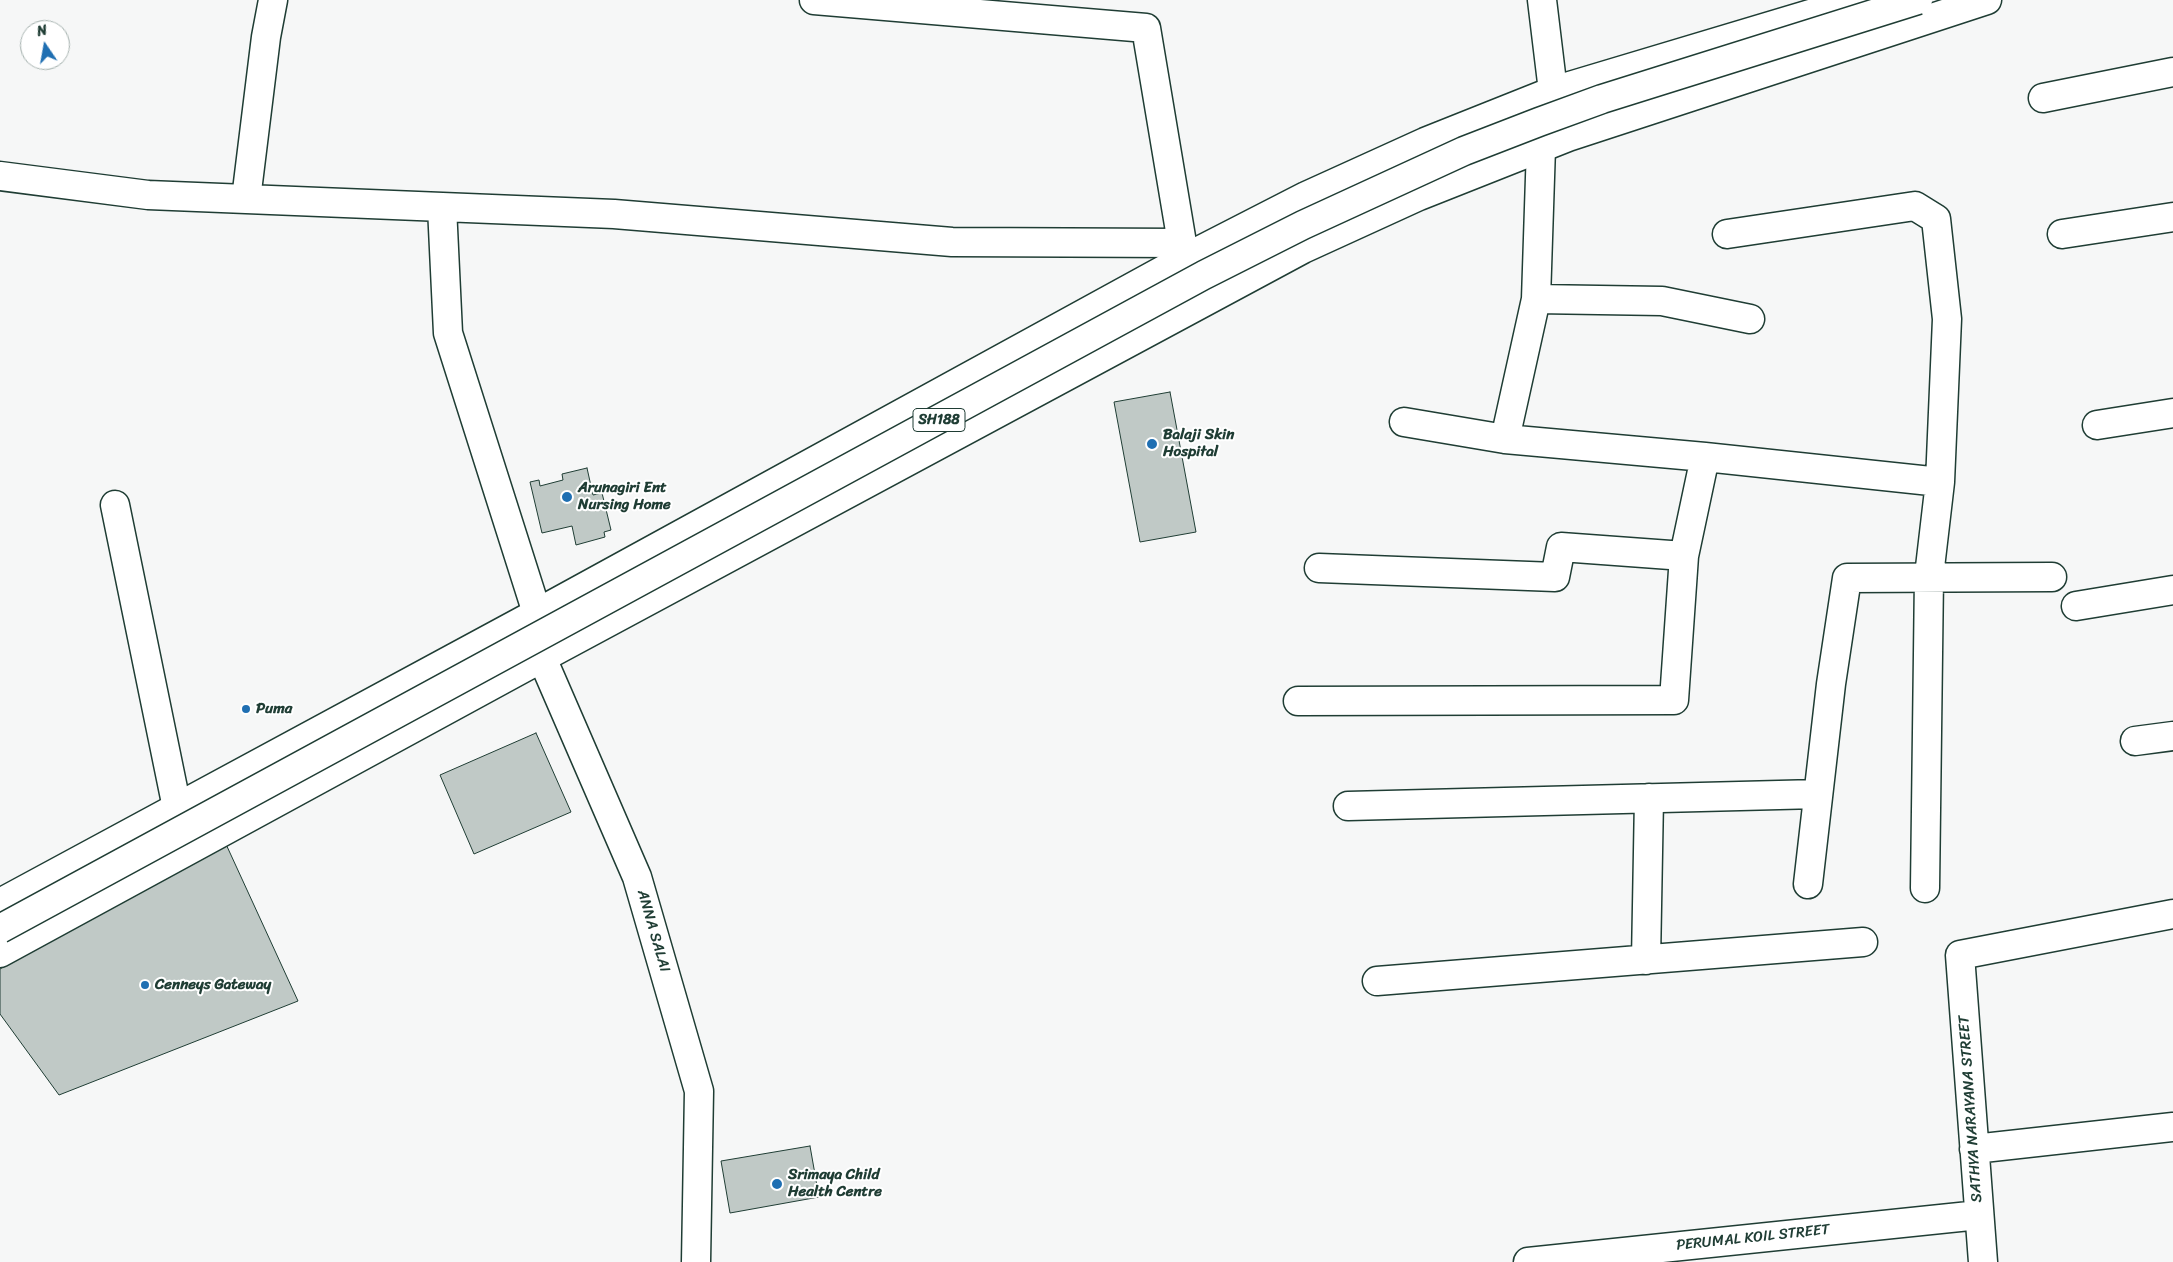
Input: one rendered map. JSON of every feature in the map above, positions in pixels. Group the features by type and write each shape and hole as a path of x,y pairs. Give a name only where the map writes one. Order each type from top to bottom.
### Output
{"street":[{"path":"246,199 266,38 273,0"},
{"path":"824,0 1146,28 1185,250"},
{"path":"1542,0 1553,91 1568,137"},
{"path":"0,903 528,618 1185,250 1417,146 1553,91 1857,0"},
{"name":"SH188","path":"0,929 1196,280 1302,225 1464,151 1539,122 1602,99 1918,0"},
{"path":"0,952 1303,249 1419,196 1568,137 1987,0"},
{"path":"2042,98 2173,72"},
{"path":"1504,439 1536,299 1541,147"},
{"path":"0,176 148,194 614,214 952,242 1185,250"},
{"path":"1727,234 1915,206 1936,219 1947,319 1940,482 1929,576 1925,888"},
{"name":"ANNA SALAI","path":"442,207 448,333 528,618 542,658 637,877 699,1092 696,1262"},
{"path":"2062,234 2173,217"},
{"path":"1536,299 1662,301 1750,319"},
{"path":"2096,425 2173,414"},
{"path":"1404,422 1504,439 1705,457 1940,482"},
{"path":"1298,701 1674,700 1684,556 1705,457"},
{"path":"115,504 177,808"},
{"path":"1319,568 1555,577 1561,547 1684,556"},
{"path":"1808,884 1831,684 1847,578 1929,576 2052,577"},
{"path":"2076,606 2173,590"},
{"path":"2135,741 2173,736"},
{"path":"1348,806 1818,794"},
{"path":"1646,960 1649,798"},
{"name":"SATHYA NARAYANA STREET","path":"1983,1262 1960,955 2173,914"},
{"path":"1377,981 1863,942"},
{"path":"1974,1149 2173,1127"},
{"name":"PERUMAL KOIL STREET","path":"1528,1262 1979,1215"}],"building":[{"path":"1170,392 1196,532 1140,542 1114,402"},
{"path":"587,468 593,495 602,493 611,530 604,532 605,537 576,545 572,526 542,533 530,482 539,480 540,486 563,480 562,474"},
{"path":"536,733 571,812 474,854 440,775"},
{"name":"Cenneys Gateway","path":"225,842 298,1001 59,1095 0,1014 0,969"},
{"path":"810,1146 819,1197 730,1213 721,1161"}],"place":[{"name":"Balaji Skin Hospital","path":"1152,444"},
{"name":"Arunagiri Ent Nursing Home","path":"567,497"},
{"name":"Puma","path":"246,709"},
{"name":"Cenneys Gateway","path":"145,985"},
{"name":"Srimaya Child Health Centre","path":"777,1184"}]}
